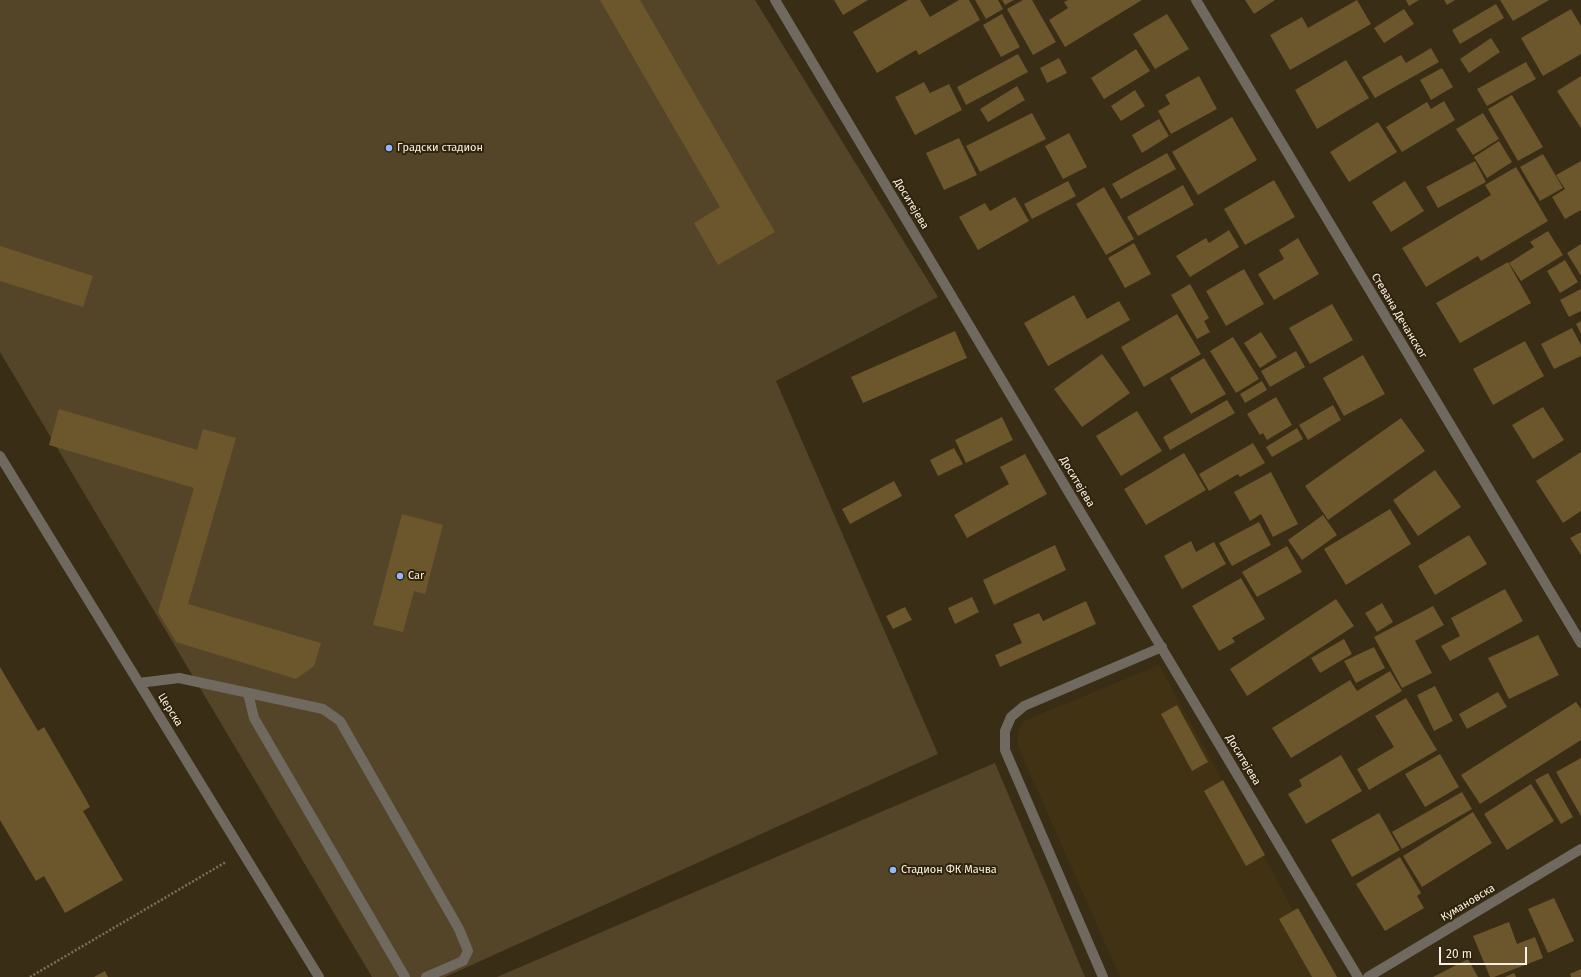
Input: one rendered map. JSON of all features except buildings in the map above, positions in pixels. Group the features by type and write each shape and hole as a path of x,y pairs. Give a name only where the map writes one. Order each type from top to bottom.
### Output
{"street":[{"name":"Доситејева","path":"775,0 1358,977"},
{"name":"Стевана Дечанског","path":"1196,0 1581,643"},
{"name":"Церска","path":"0,456 319,977"},
{"path":"1103,977 1005,750 1005,731 1010,717 1024,706 1162,647"},
{"path":"139,683 179,678 323,709 340,721 459,929 468,951 463,961 426,977"},
{"path":"248,693 254,718 405,977"},
{"name":"Кумановска","path":"1368,977 1581,849"}],"path":[{"path":"30,977 242,852"}],"shaded area":[{"path":"0,0 755,0 938,297 776,381 938,754 445,977 372,977 0,352"},
{"path":"1159,665 1330,977 1120,977 1017,744 1018,731 1024,721"},
{"name":"Стадион ФК Мачва","path":"995,763 1085,977 497,977"}],"place":[{"name":"Градски стадион","path":"389,148"},
{"name":"Car","path":"400,576"},
{"name":"Стадион ФК Мачва","path":"893,870"}]}
